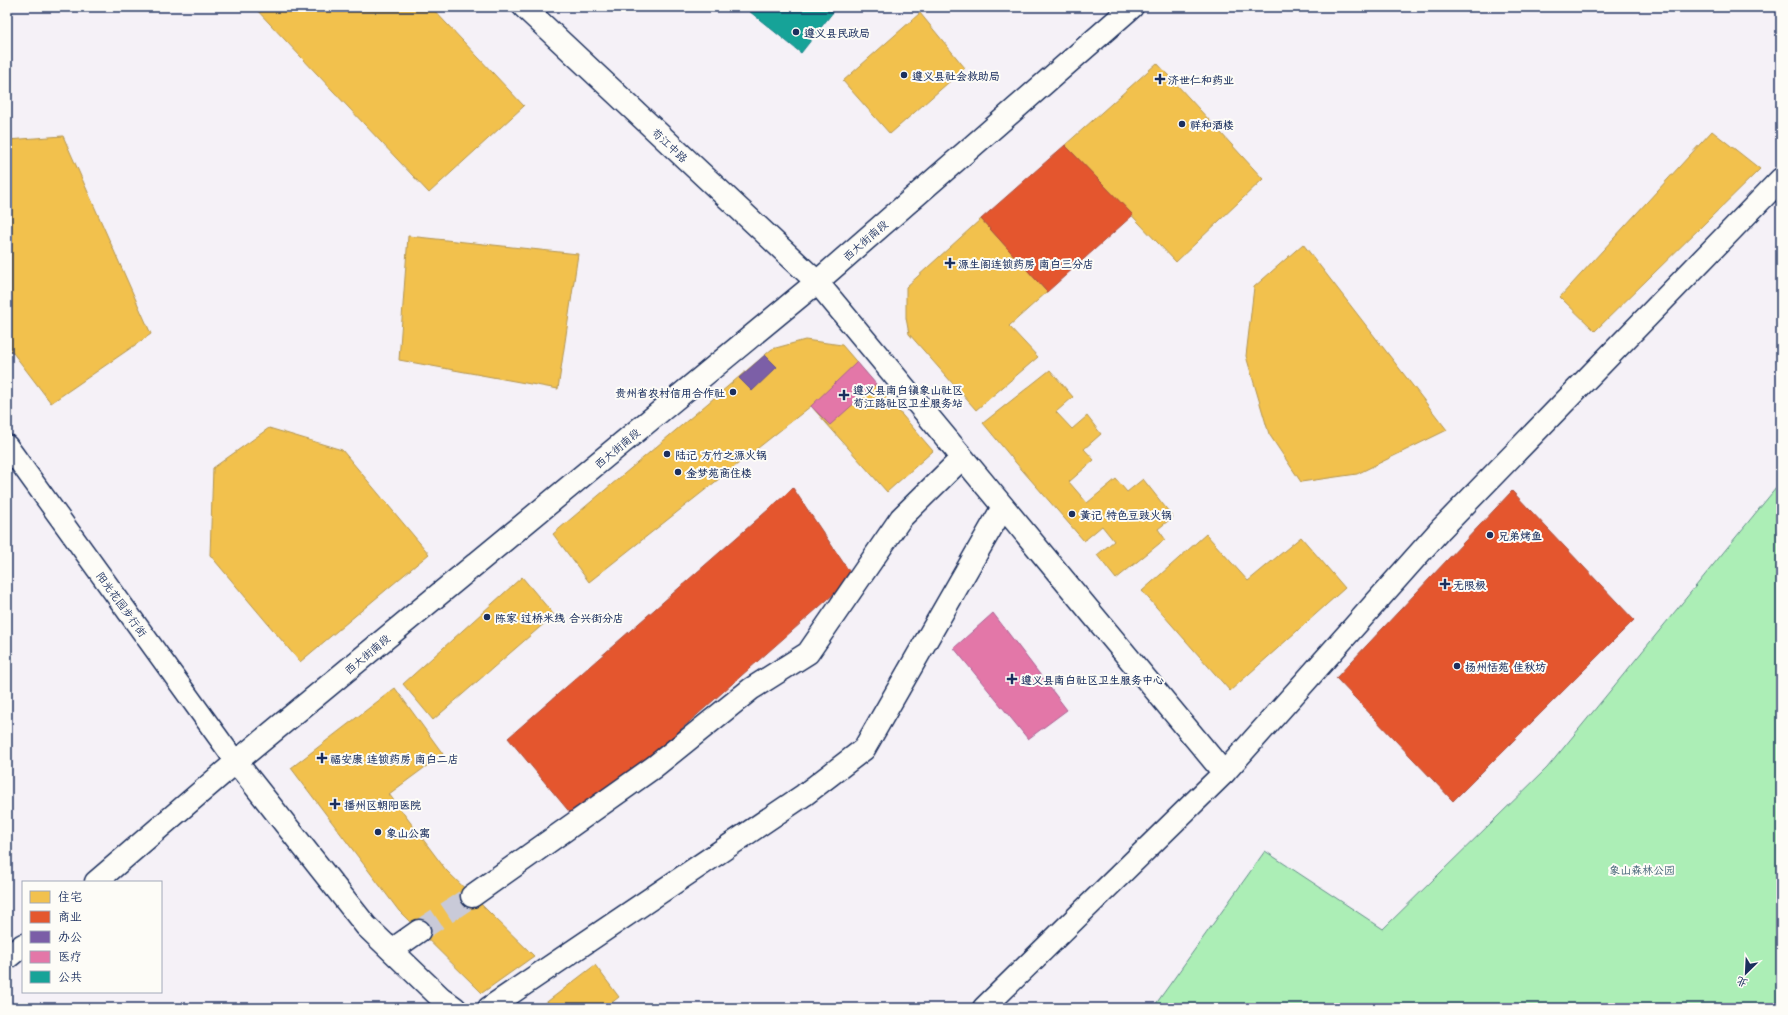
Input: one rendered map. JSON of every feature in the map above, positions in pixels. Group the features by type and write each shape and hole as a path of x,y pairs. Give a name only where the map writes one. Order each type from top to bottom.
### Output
{"street":[{"name":"苟江中路","path":"524,7 817,282 1224,774"},
{"name":"西大街南段","path":"97,881 236,762 817,282 1132,7"},
{"path":"984,1008 1224,774 1441,529 1781,179"},
{"name":"阳光花园步行街","path":"7,445 236,762"},
{"path":"472,896 654,767 751,689 808,653 901,518 962,458"},
{"path":"489,1008 804,795 864,749 1003,507"},
{"path":"236,762 366,926 440,997 455,1008"},
{"path":"392,950 419,931"},
{"path":"7,958 22,946"}],"green space":[{"name":"象山森林公园","path":"1781,482 1781,1008 1153,1008 1265,851 1383,929 1547,768"}],"building: 住宅":[{"path":"254,7 431,7 524,106 429,193"},
{"name":"遵义县社会救助局","path":"920,13 965,68 890,134 843,81"},
{"path":"1157,63 1263,179 1176,262 1065,145"},
{"path":"1712,131 1760,169 1595,331 1560,297"},
{"path":"63,136 151,334 51,403 7,345 7,140"},
{"path":"981,219 1047,292 1009,326 1038,357 976,410 909,334 906,318 906,287"},
{"path":"408,236 578,254 558,389 399,360"},
{"path":"1303,244 1447,430 1357,474 1301,482 1269,434 1246,356 1254,287"},
{"name":"金梦苑商住楼","path":"805,340 842,345 933,451 887,492 811,406 589,582 553,534 772,349"},
{"path":"1050,370 1073,397 1056,412 1072,429 1087,416 1101,434 1084,449 1094,460 1069,482 1087,503 1116,479 1127,492 1143,479 1173,517 1158,529 1165,539 1116,579 1097,555 1114,541 1102,526 1084,541 983,423"},
{"path":"269,428 342,450 429,554 300,662 210,555 213,468"},
{"path":"1206,534 1248,581 1301,537 1345,588 1230,691 1142,591"},
{"name":"扬州恬苑 佳秋坊","path":"1548,547 1569,571 1528,613 1570,654 1538,686 1496,646 1448,699 1485,739 1456,766 1418,728 1405,740 1387,724 1401,711 1369,678 1392,650 1424,679 1474,625 1450,600 1480,568 1507,590"},
{"path":"522,577 554,615 433,720 403,684"},
{"name":"象山公寓","path":"395,688 443,754 389,794 446,870 534,956 482,993 399,911 291,768"},
{"path":"595,965 619,997 605,1008 539,1008"}],"building: 商业":[{"path":"1065,145 1133,215 1047,292 981,219"},
{"path":"793,488 853,577 577,821 508,738"},
{"path":"1512,491 1634,620 1453,801 1336,678"}],"building: 办公":[{"path":"765,355 777,367 752,391 739,378"}],"building: 医疗":[{"name":"遵义县南白镇象山社区 苟江路社区卫生服务站","path":"857,362 876,384 830,425 811,406"},
{"name":"遵义县南白社区卫生服务中心","path":"993,613 1067,710 1028,739 954,648"}],"building: 公共":[{"name":"遵义县民政局","path":"751,7 837,7 801,53 749,11"}],"tunnel":[{"path":"419,931 472,896"}],"place":[{"name":"遵义县民政局","path":"796,32"},
{"name":"遵义县社会救助局","path":"904,75"},
{"name":"济世仁和药业","path":"1160,79"},
{"name":"祥和酒楼","path":"1182,124"},
{"name":"源生阁连锁药房 南白三分店","path":"950,263"},
{"name":"贵州省农村信用合作社","path":"733,392"},
{"name":"遵义县南白镇象山社区 苟江路社区卫生服务站","path":"844,395"},
{"name":"陆记 方竹之源火锅","path":"667,454"},
{"name":"金梦苑商住楼","path":"678,472"},
{"name":"黄记 特色豆豉火锅","path":"1072,514"},
{"name":"兄弟烤鱼","path":"1490,535"},
{"name":"无限极","path":"1445,584"},
{"name":"陈家 过桥米线 合兴街分店","path":"487,617"},
{"name":"扬州恬苑 佳秋坊","path":"1457,666"},
{"name":"遵义县南白社区卫生服务中心","path":"1012,679"},
{"name":"福安康 连锁药房 南白二店","path":"322,758"},
{"name":"播州区朝阳医院","path":"335,804"},
{"name":"象山公寓","path":"378,832"}]}
